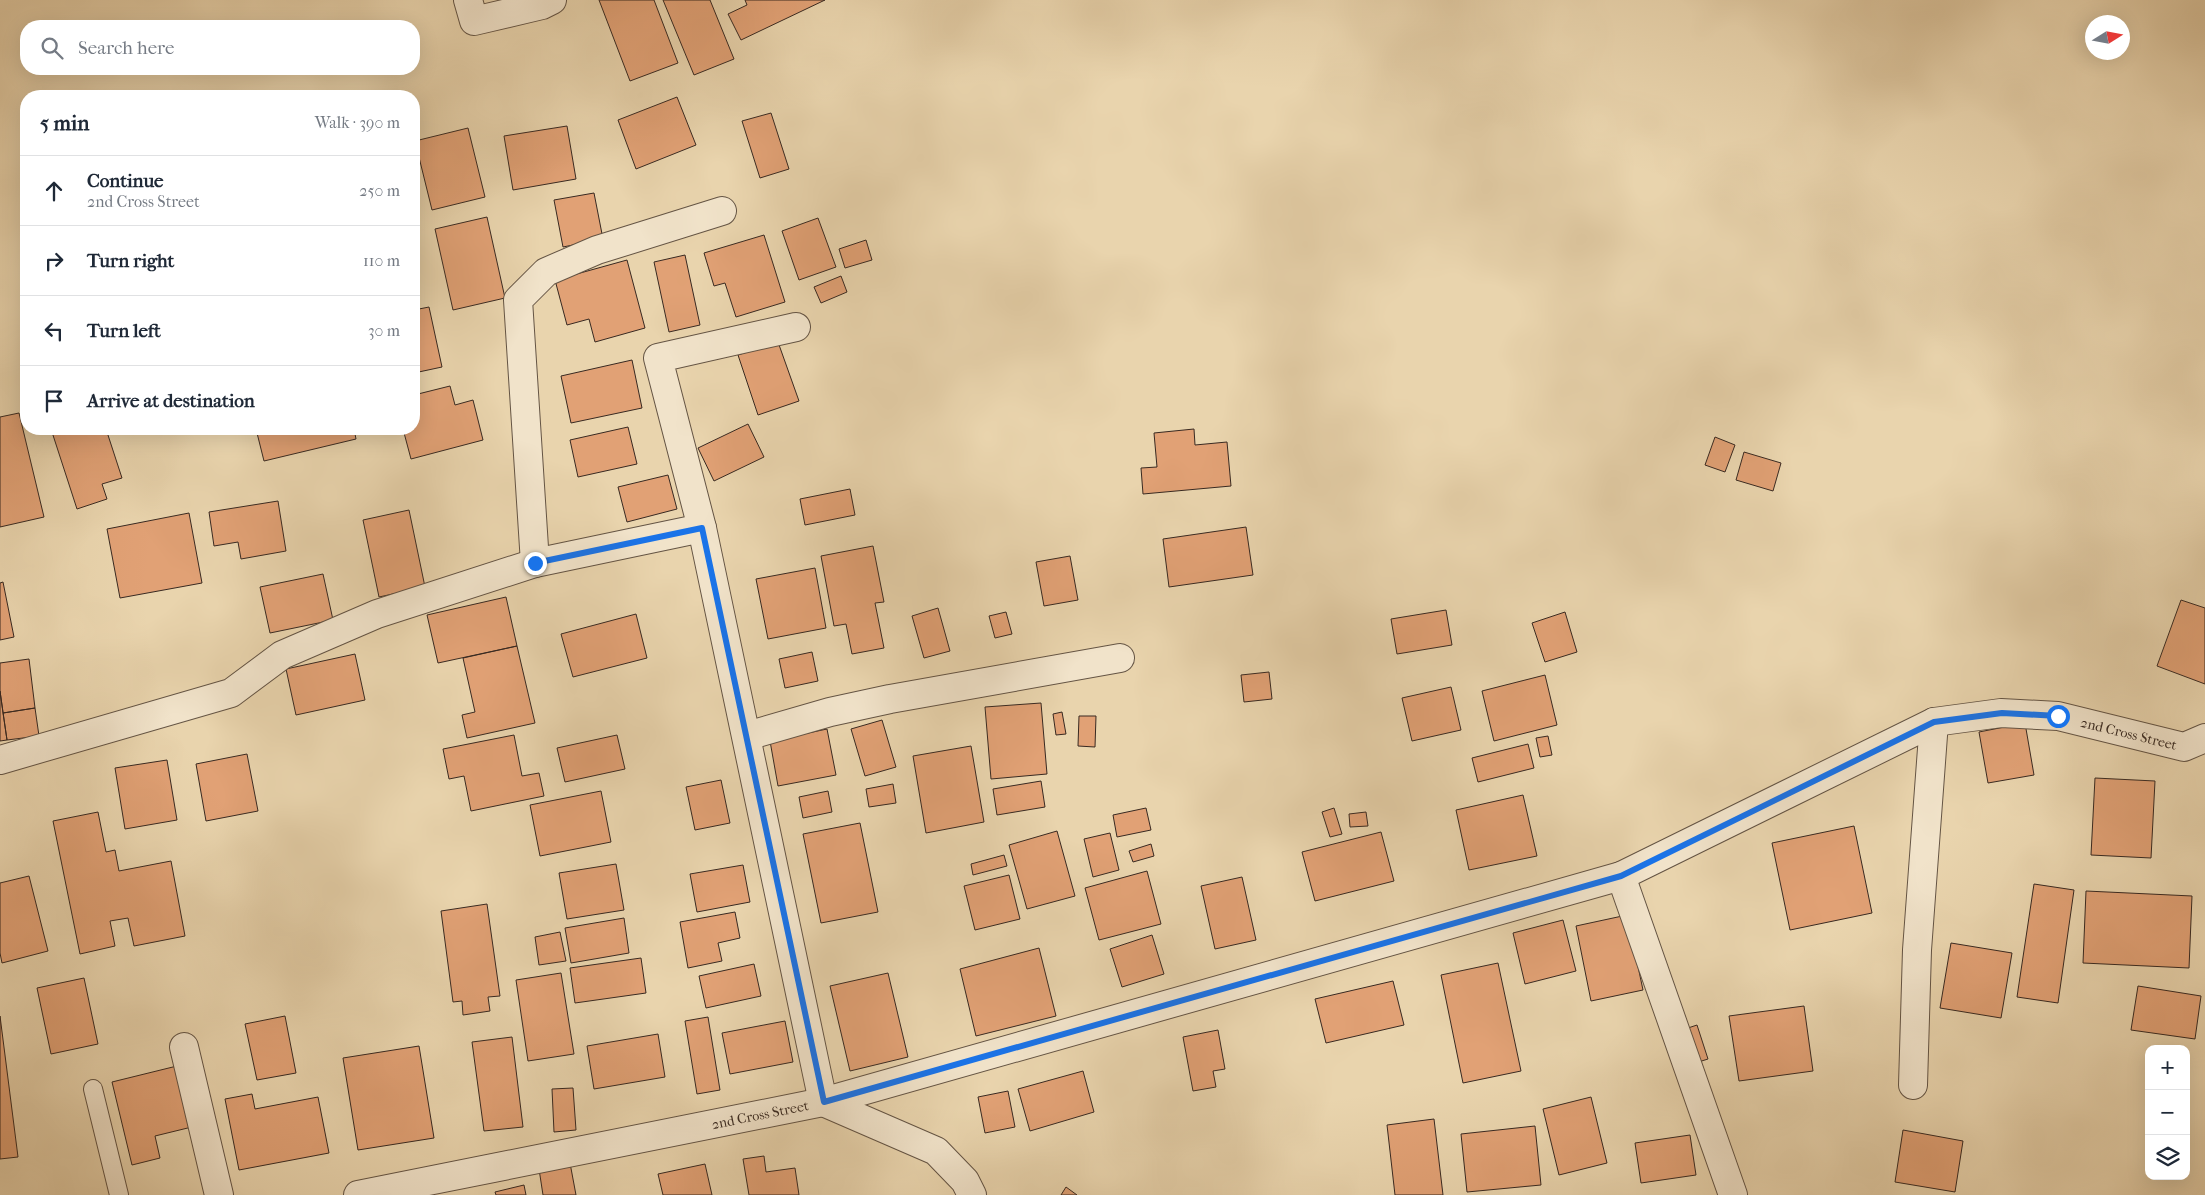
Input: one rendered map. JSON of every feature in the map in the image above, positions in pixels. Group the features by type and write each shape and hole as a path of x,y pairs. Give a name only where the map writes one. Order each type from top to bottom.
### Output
{"street":[{"path":"468,0 474,21 542,5 552,0"},
{"path":"535,563 518,300 546,272 597,250 722,210"},
{"path":"796,326 658,358 702,528 824,1102 936,1151 965,1181 972,1195"},
{"path":"0,760 231,693 282,655 377,614 535,563 702,528"},
{"path":"747,736 830,712 890,699 1120,658"},
{"name":"2nd Cross Street","path":"358,1195 824,1102 1621,876 1934,722 2002,713 2058,716 2184,747 2205,738"},
{"path":"1913,1085 1917,950 1934,722"},
{"path":"1621,876 1733,1195"},
{"path":"184,1047 220,1195"}],"lane":[{"path":"93,1088 119,1195"}],"building":[{"path":"599,0 654,0 678,63 630,81"},
{"path":"663,0 710,0 734,59 694,75"},
{"path":"745,0 825,0 741,40 728,14 747,5"},
{"path":"677,97 696,145 636,169 618,120"},
{"path":"771,113 789,169 760,178 742,121"},
{"path":"567,126 576,179 513,190 504,136"},
{"path":"468,128 485,197 432,210 420,161 420,140"},
{"path":"594,193 603,239 563,247 554,200"},
{"path":"487,217 505,298 453,310 435,229"},
{"path":"818,218 836,267 799,280 782,231"},
{"path":"764,235 785,302 736,317 725,283 714,286 704,253"},
{"path":"866,240 872,260 845,268 839,249"},
{"path":"685,255 700,325 669,332 654,262"},
{"path":"627,260 645,328 595,342 589,319 567,325 555,280"},
{"path":"841,276 847,292 821,303 814,287"},
{"path":"429,307 442,367 420,372 420,309"},
{"path":"778,342 799,401 758,415 738,355"},
{"path":"632,360 642,408 571,423 561,376"},
{"path":"450,386 455,405 473,400 483,440 411,459 405,435 420,435 420,394"},
{"path":"19,413 20,435 24,435 44,517 0,527 0,417"},
{"path":"748,424 764,457 714,481 698,448"},
{"path":"628,427 637,464 578,477 570,440"},
{"path":"1194,429 1195,445 1227,442 1231,486 1143,494 1141,468 1157,467 1154,433"},
{"path":"53,435 108,435 122,478 102,484 107,499 77,509"},
{"path":"258,435 355,435 356,439 264,461"},
{"path":"1715,437 1735,445 1725,472 1705,465"},
{"path":"1744,452 1781,463 1773,491 1736,480"},
{"path":"668,475 677,509 627,522 618,487"},
{"path":"850,489 855,515 805,525 800,499"},
{"path":"278,501 286,551 241,559 238,542 214,546 209,512"},
{"path":"409,510 425,587 379,597 363,520"},
{"path":"189,513 202,583 120,598 107,529"},
{"path":"1246,527 1253,575 1169,587 1163,539"},
{"path":"873,546 884,602 875,603 884,648 852,654 846,624 834,626 821,556"},
{"path":"1070,556 1078,600 1044,606 1036,562"},
{"path":"815,568 826,628 768,639 756,579"},
{"path":"323,574 333,620 270,633 260,587"},
{"path":"3,582 14,637 0,640 0,583"},
{"path":"506,597 517,646 438,663 427,615"},
{"path":"2181,600 2205,608 2205,684 2157,666"},
{"path":"938,608 950,651 924,658 912,616"},
{"path":"1446,610 1452,645 1397,654 1391,619"},
{"path":"1006,612 1012,634 995,638 989,616"},
{"path":"1565,612 1577,652 1545,662 1532,623"},
{"path":"636,614 647,658 573,677 561,634"},
{"path":"517,646 535,723 467,738 462,715 475,712 463,658"},
{"path":"812,652 818,681 785,688 779,659"},
{"path":"355,654 365,700 296,715 286,669"},
{"path":"29,659 35,708 3,713 0,691 0,663"},
{"path":"1269,672 1272,699 1244,702 1241,675"},
{"path":"1545,675 1557,725 1494,741 1482,691"},
{"path":"1451,687 1461,730 1412,741 1402,698"},
{"path":"0,691 7,740 0,741"},
{"path":"1041,703 1047,774 991,779 985,707"},
{"path":"35,708 39,736 7,740 3,713"},
{"path":"1062,712 1066,734 1056,735 1053,714"},
{"path":"1079,716 1096,716 1095,747 1078,746"},
{"path":"882,720 896,767 865,776 851,729"},
{"path":"2025,723 2034,775 1988,783 1979,732"},
{"path":"827,729 836,775 778,786 770,741"},
{"path":"514,735 522,776 539,773 544,796 471,811 464,776 449,779 443,749"},
{"path":"617,735 625,769 565,782 557,748"},
{"path":"1548,736 1552,755 1540,757 1536,738"},
{"path":"1528,744 1534,768 1478,782 1472,758"},
{"path":"971,746 984,822 926,833 913,756"},
{"path":"247,754 258,811 206,821 196,764"},
{"path":"167,760 177,820 125,829 115,768"},
{"path":"2095,778 2155,781 2151,858 2091,855"},
{"path":"721,780 730,823 695,830 686,787"},
{"path":"1041,781 1045,807 997,815 993,789"},
{"path":"893,784 896,803 869,807 866,789"},
{"path":"601,791 611,842 540,856 530,805"},
{"path":"828,791 832,812 803,818 799,797"},
{"path":"1523,795 1537,856 1469,870 1456,810"},
{"path":"1146,808 1151,830 1117,837 1113,815"},
{"path":"1334,808 1342,834 1330,837 1322,812"},
{"path":"98,812 106,852 115,850 119,871 171,861 185,936 134,946 128,918 110,921 115,946 80,954 53,821"},
{"path":"1366,812 1368,826 1350,827 1349,814"},
{"path":"860,823 878,912 821,923 803,834"},
{"path":"1854,826 1872,913 1790,930 1772,843"},
{"path":"1057,831 1075,896 1027,909 1009,845"},
{"path":"1381,832 1394,881 1315,901 1302,852"},
{"path":"1110,833 1119,870 1093,877 1084,839"},
{"path":"1151,844 1154,856 1133,862 1129,851"},
{"path":"1004,855 1007,866 973,875 971,864"},
{"path":"616,864 624,910 567,919 559,873"},
{"path":"743,865 750,902 697,912 690,874"},
{"path":"1147,871 1161,924 1099,940 1085,888"},
{"path":"1009,875 1020,919 975,930 964,886"},
{"path":"29,876 48,951 2,963 0,953 0,883"},
{"path":"1242,877 1256,940 1215,949 1201,886"},
{"path":"2034,884 2074,890 2058,1003 2017,997"},
{"path":"2086,891 2192,896 2189,968 2083,963"},
{"path":"487,904 500,996 488,997 490,1011 463,1015 462,1001 453,1002 441,911"},
{"path":"735,912 740,938 718,943 722,961 688,968 680,922"},
{"path":"1627,915 1643,990 1591,1001 1576,926"},
{"path":"624,918 629,953 571,963 565,928"},
{"path":"1563,920 1576,971 1525,984 1513,933"},
{"path":"560,932 566,961 539,965 535,937"},
{"path":"1152,935 1164,974 1122,987 1110,949"},
{"path":"1951,943 2012,953 2001,1018 1940,1008"},
{"path":"1039,948 1056,1016 976,1036 960,969"},
{"path":"641,958 646,993 575,1003 570,968"},
{"path":"1498,963 1521,1071 1463,1083 1441,975"},
{"path":"754,964 761,996 706,1008 699,976"},
{"path":"561,973 574,1054 528,1061 516,980"},
{"path":"888,973 908,1057 850,1071 830,986"},
{"path":"84,978 98,1044 51,1054 37,988"},
{"path":"1393,981 1404,1025 1326,1043 1315,999"},
{"path":"2138,986 2201,996 2195,1039 2131,1030"},
{"path":"1804,1006 1813,1071 1739,1081 1729,1016"},
{"path":"0,1016 18,1157 0,1159"},
{"path":"285,1016 296,1073 257,1080 245,1024"},
{"path":"708,1017 720,1090 697,1094 685,1021"},
{"path":"785,1021 793,1062 730,1074 722,1033"},
{"path":"1697,1025 1708,1059 1692,1064 1682,1030"},
{"path":"1218,1030 1225,1069 1213,1071 1216,1087 1193,1091 1183,1037"},
{"path":"658,1034 665,1077 594,1089 587,1046"},
{"path":"512,1037 523,1127 484,1131 472,1042"},
{"path":"419,1046 434,1138 358,1150 343,1058"},
{"path":"185,1064 200,1125 155,1136 160,1158 132,1165 112,1082"},
{"path":"1083,1071 1094,1112 1030,1131 1018,1089"},
{"path":"573,1088 576,1130 554,1132 552,1089"},
{"path":"1008,1091 1015,1127 985,1133 978,1097"},
{"path":"252,1094 255,1109 318,1097 329,1153 239,1170 225,1099"},
{"path":"1591,1097 1607,1163 1559,1175 1543,1109"},
{"path":"1434,1119 1443,1195 1395,1195 1387,1125"},
{"path":"1535,1126 1541,1185 1467,1192 1461,1134"},
{"path":"1903,1130 1963,1141 1955,1192 1895,1182"},
{"path":"1690,1135 1696,1175 1641,1183 1635,1143"},
{"path":"764,1156 766,1172 795,1168 799,1195 749,1195 743,1159"},
{"path":"570,1163 576,1195 543,1195 539,1169"},
{"path":"705,1164 712,1195 663,1195 658,1174"},
{"path":"524,1185 526,1195 496,1195 495,1192"},
{"path":"1066,1187 1077,1195 1061,1195"}],"route":[{"path":"535,563 702,528 824,1102 1621,876 1934,722 2002,713 2058,716"}]}
